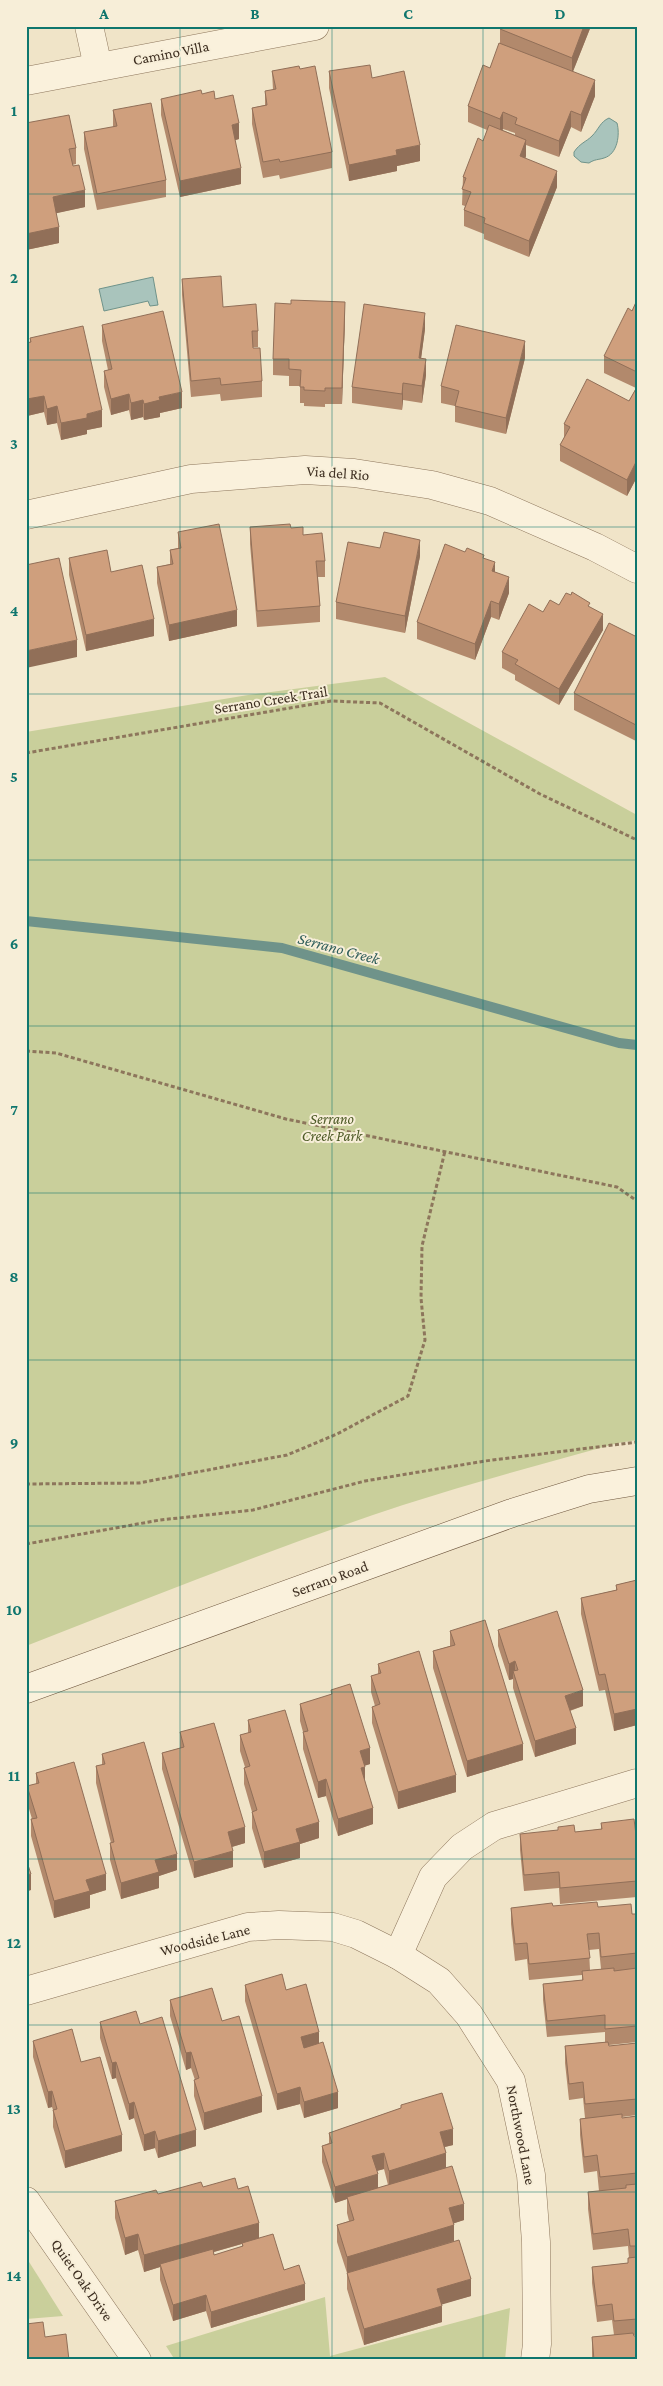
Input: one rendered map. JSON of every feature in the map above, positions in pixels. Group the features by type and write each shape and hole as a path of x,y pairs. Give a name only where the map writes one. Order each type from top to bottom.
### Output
{"street":[{"path":"89,26 98,67"},
{"name":"Camino Villa","path":"26,81 315,26"},
{"name":"Via del Rio","path":"26,515 191,479 305,470 354,473 432,485 490,501 595,547 637,569"},
{"name":"Serrano Road","path":"26,1689 512,1513 589,1489 637,1481"},
{"path":"398,1955 433,1877 462,1847 494,1826 637,1783"},
{"name":"Woodside Lane","path":"26,1991 144,1955 248,1927 279,1925 333,1927 356,1934 398,1955"},
{"name":"Northwood Lane","path":"398,1955 439,1980 469,2014 511,2081 531,2175 536,2242 537,2344 535,2360"},
{"name":"Quiet Oak Drive","path":"26,2201 137,2360"}],"path":[{"name":"Serrano Creek Trail","path":"26,753 331,701 380,702 540,794 637,840"},
{"path":"26,1051 56,1053 286,1118 617,1187 637,1201"},
{"path":"26,1484 139,1483 287,1455 337,1434 408,1396 425,1340 421,1298 422,1246 445,1151"},
{"path":"26,1544 160,1520 253,1510 365,1481 485,1461 637,1442"}],"green space":[{"name":"Serrano Creek Park","path":"385,677 637,815 637,1440 618,1443 456,1488 355,1521 261,1555 26,1646 26,732 248,695"},
{"path":"26,2257 63,2316 26,2319"},
{"path":"325,2297 330,2356 510,2308 505,2360 175,2360 166,2346"}],"water":[{"path":"609,118 617,123 618,127 618,138 615,148 609,156 589,163 581,162 574,156 574,152"},
{"path":"153,277 158,305 150,306 148,301 104,311 99,289"}],"building":[{"path":"501,26 584,26 572,58 500,29"},
{"path":"499,43 595,80 581,115 571,111 559,141 515,124 517,118 503,112 500,119 468,106 483,65 490,68"},
{"path":"370,65 372,78 404,71 420,145 396,150 397,155 349,165 329,71"},
{"path":"299,66 300,69 315,66 332,152 280,162 279,159 263,162 252,108 267,105 265,91 276,89 272,71"},
{"path":"201,90 202,94 214,91 215,99 233,95 239,123 232,125 241,168 180,181 161,99"},
{"path":"151,103 166,180 97,194 84,132 117,126 113,110"},
{"path":"69,115 76,148 69,149 73,166 79,165 85,190 53,197 59,227 26,234 26,123"},
{"path":"489,125 526,140 520,156 557,171 529,241 484,223 485,218 464,210 471,192 462,189 466,178 463,177 478,138 483,141"},
{"path":"221,276 223,307 256,304 258,331 252,331 253,348 260,348 262,381 221,385 220,378 191,381 182,279"},
{"path":"291,300 345,302 342,388 325,388 325,391 304,390 304,387 300,387 301,370 289,369 289,359 273,359 275,303 291,304"},
{"path":"637,300 637,372 604,356 628,308 632,311"},
{"path":"364,304 425,313 419,358 426,359 422,386 403,383 402,394 352,387"},
{"path":"163,311 182,392 159,397 160,400 144,404 143,400 131,403 129,394 111,399 104,371 112,369 102,325"},
{"path":"456,325 525,341 506,418 455,406 459,391 441,386"},
{"path":"83,326 102,410 87,414 87,418 61,423 57,406 47,409 44,396 27,399 26,343 31,342 30,338"},
{"path":"587,379 629,401 637,387 637,460 627,480 560,445 570,427 564,424"},
{"path":"219,524 237,610 169,625 157,567 173,564 170,550 181,548 178,532"},
{"path":"290,524 291,528 303,527 303,535 322,533 325,561 316,561 320,606 257,611 250,527"},
{"path":"384,532 420,540 405,616 336,602 348,542 380,548"},
{"path":"445,544 465,552 467,548 484,555 483,558 495,562 492,571 509,577 499,604 491,601 475,644 417,622"},
{"path":"107,550 111,572 142,565 154,619 86,635 69,558"},
{"path":"59,558 77,640 26,651 26,565"},
{"path":"572,592 590,603 588,606 603,614 559,689 515,664 518,660 502,652 529,604 543,612 550,600 559,605 566,593 571,595"},
{"path":"609,623 637,637 636,725 574,693"},
{"path":"637,1580 637,1709 614,1714 605,1674 599,1675 581,1598 617,1590 616,1585"},
{"path":"557,1611 583,1690 565,1696 576,1728 535,1741 513,1671 518,1670 515,1661 509,1664 498,1630"},
{"path":"485,1620 523,1744 467,1761 433,1651 455,1645 450,1631"},
{"path":"419,1651 456,1775 398,1792 372,1707 380,1704 371,1676 381,1673 378,1664"},
{"path":"350,1684 370,1748 360,1751 365,1767 361,1768 373,1808 338,1819 326,1779 318,1782 303,1732 308,1731 300,1704 332,1694 331,1690"},
{"path":"285,1710 319,1822 296,1829 300,1842 264,1852 252,1812 257,1810 244,1768 250,1766 240,1735 251,1732 248,1720"},
{"path":"214,1723 245,1827 228,1832 233,1851 194,1862 162,1753 184,1747 180,1732"},
{"path":"144,1742 177,1854 155,1860 159,1872 121,1883 110,1843 114,1842 96,1766 105,1764 102,1754"},
{"path":"74,1762 106,1874 86,1880 90,1891 54,1901 31,1819 37,1818 27,1786 39,1783 36,1773"},
{"path":"634,1819 637,1843 637,1881 560,1888 559,1872 524,1875 520,1834 558,1830 558,1827 574,1825 575,1832 602,1829 601,1823"},
{"path":"26,1859 31,1874 26,1875"},
{"path":"597,1902 598,1907 631,1904 632,1914 637,1914 637,1953 601,1957 599,1933 587,1934 590,1958 529,1964 527,1943 515,1944 511,1908 552,1903 553,1906"},
{"path":"614,1968 614,1971 637,1968 637,2026 605,2029 605,2015 547,2021 543,1984 583,1980 582,1971"},
{"path":"282,1974 286,1990 306,1984 319,2032 301,2037 304,2048 323,2042 338,2092 304,2102 300,2087 277,2094 245,1985"},
{"path":"212,1988 222,2021 239,2016 262,2096 204,2113 194,2080 199,2078 191,2052 186,2053 170,2000"},
{"path":"136,2011 140,2024 162,2017 196,2130 158,2141 155,2131 144,2135 134,2102 129,2104 116,2062 112,2063 100,2022"},
{"path":"72,2029 81,2062 100,2057 122,2135 65,2151 53,2110 57,2109 52,2091 48,2092 33,2041"},
{"path":"608,2042 609,2046 637,2043 637,2099 585,2104 583,2082 569,2084 565,2046"},
{"path":"442,2093 453,2129 440,2132 446,2153 389,2171 384,2153 372,2156 378,2174 335,2187 322,2146 332,2143 329,2133 401,2108 401,2105"},
{"path":"622,2114 622,2118 637,2116 637,2173 600,2177 597,2155 584,2157 580,2119"},
{"path":"452,2166 464,2204 449,2208 454,2225 347,2257 337,2225 354,2220 347,2197"},
{"path":"235,2178 238,2189 248,2186 259,2223 144,2255 138,2234 125,2238 115,2201 156,2190 158,2194 201,2182 203,2187"},
{"path":"637,2184 637,2246 630,2246 628,2229 593,2234 588,2192 626,2188 626,2185"},
{"path":"273,2234 284,2270 299,2265 305,2284 211,2312 206,2295 173,2305 160,2264 213,2249 214,2255 243,2246 242,2243"},
{"path":"459,2240 471,2279 437,2289 442,2306 364,2329 347,2273"},
{"path":"637,2257 637,2319 614,2321 612,2304 597,2306 592,2267 628,2263 628,2258"},
{"path":"43,2322 45,2337 66,2334 69,2360 26,2360 26,2324"},
{"path":"633,2333 634,2336 637,2336 637,2360 594,2360 592,2337"}],"waterway":[{"name":"Serrano Creek","path":"26,921 282,948 619,1043 637,1045"}]}
